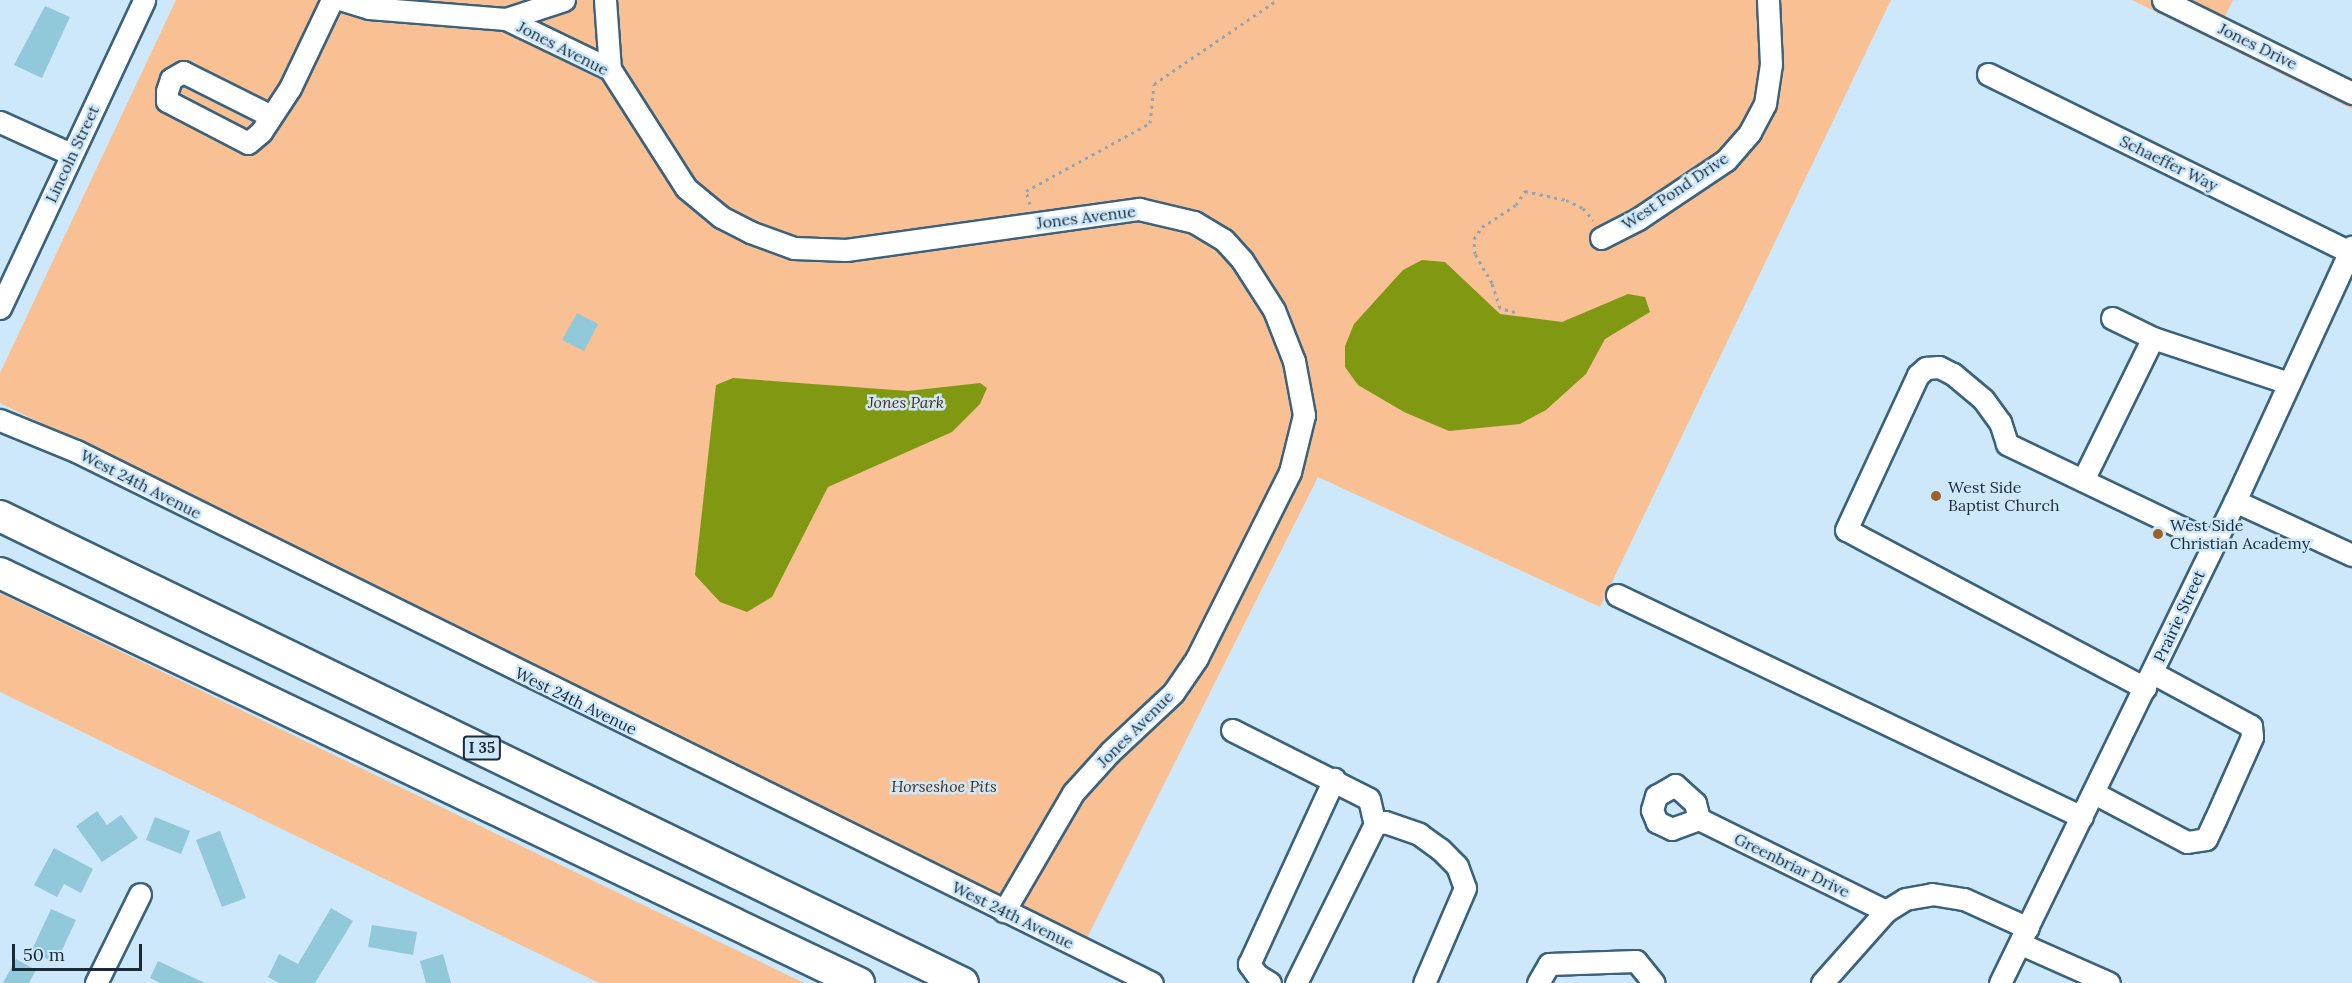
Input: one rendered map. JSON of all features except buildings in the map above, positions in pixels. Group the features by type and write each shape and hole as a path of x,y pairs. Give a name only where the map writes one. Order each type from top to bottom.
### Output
{"highway":[{"name":"I 35","path":"0,516 963,983"},
{"path":"0,573 860,983"}],"street":[{"name":"Lincoln Street","path":"0,308 144,0"},
{"path":"271,116 290,88 332,0"},
{"path":"343,0 369,8 506,19 564,0"},
{"path":"605,0 610,69"},
{"name":"West Pond Drive","path":"1601,238 1638,219 1726,160 1750,132 1765,104 1771,64 1768,0"},
{"name":"Jones Drive","path":"2163,0 2352,93"},
{"name":"Jones Avenue","path":"506,19 610,69 686,188 721,217 794,248 846,250 1139,209 1194,222 1224,240 1242,260 1274,310 1294,362 1304,415 1290,472 1197,658 1173,693 1110,752 1073,793 1004,911"},
{"name":"Schaeffer Way","path":"1988,74 2351,250"},
{"path":"0,122 71,154"},
{"name":"Prairie Street","path":"2000,983 2235,501 2288,383 2346,276 2351,250"},
{"path":"2112,318 2153,338 2288,383"},
{"path":"2083,480 2153,338"},
{"path":"2094,793 2187,842 2206,839 2252,737 2251,726 2149,680 1846,530 1918,375 1926,368 1939,367 1953,374 1983,399 2000,423 2007,444 2214,543"},
{"name":"West 24th Avenue","path":"0,420 75,451 1152,983"},
{"path":"2235,501 2352,555"},
{"path":"1617,594 2082,817"},
{"path":"1232,730 1335,779 1369,799 1375,824 1296,983"},
{"path":"1270,983 1257,975 1249,964 1335,779"},
{"name":"Greenbriar Drive","path":"1699,819 1886,911"},
{"path":"1375,824 1385,822 1419,834 1440,849 1457,866 1465,888 1424,983"},
{"path":"96,983 140,894"},
{"path":"1822,983 1886,911 1905,899 1932,894 1964,899 2024,936 2109,983"},
{"path":"1538,983 1549,964 1636,962 1654,983"}],"path":[{"path":"1036,224 1026,192 1150,123 1154,84 1277,0"},
{"path":"1515,312 1500,308 1492,283 1474,254 1474,239 1482,227 1516,205 1525,191 1583,207 1601,238"}],"green space":[{"name":"Jones Park","path":"176,0 1891,0 1600,607 1318,477 1087,938 0,403 0,373"},
{"path":"2132,0 2233,0 2223,21 2352,85 2352,109"},
{"path":"0,593 804,983 599,983 0,692"}],"shaded area":[{"path":"1422,260 1445,262 1500,314 1562,322 1628,294 1645,297 1650,312 1605,339 1586,374 1546,410 1520,424 1449,431 1404,412 1358,385 1345,367 1345,346 1354,324 1403,270"},
{"path":"733,378 908,391 980,383 987,388 980,404 952,432 828,487 772,597 747,612 720,602 695,575 716,385"}],"place":[{"name":"West Side Baptist Church","path":"1936,496"},
{"name":"West Side Christian Academy","path":"2158,534"}],"park label":[{"name":"Horseshoe Pits","path":"944,786"}]}
